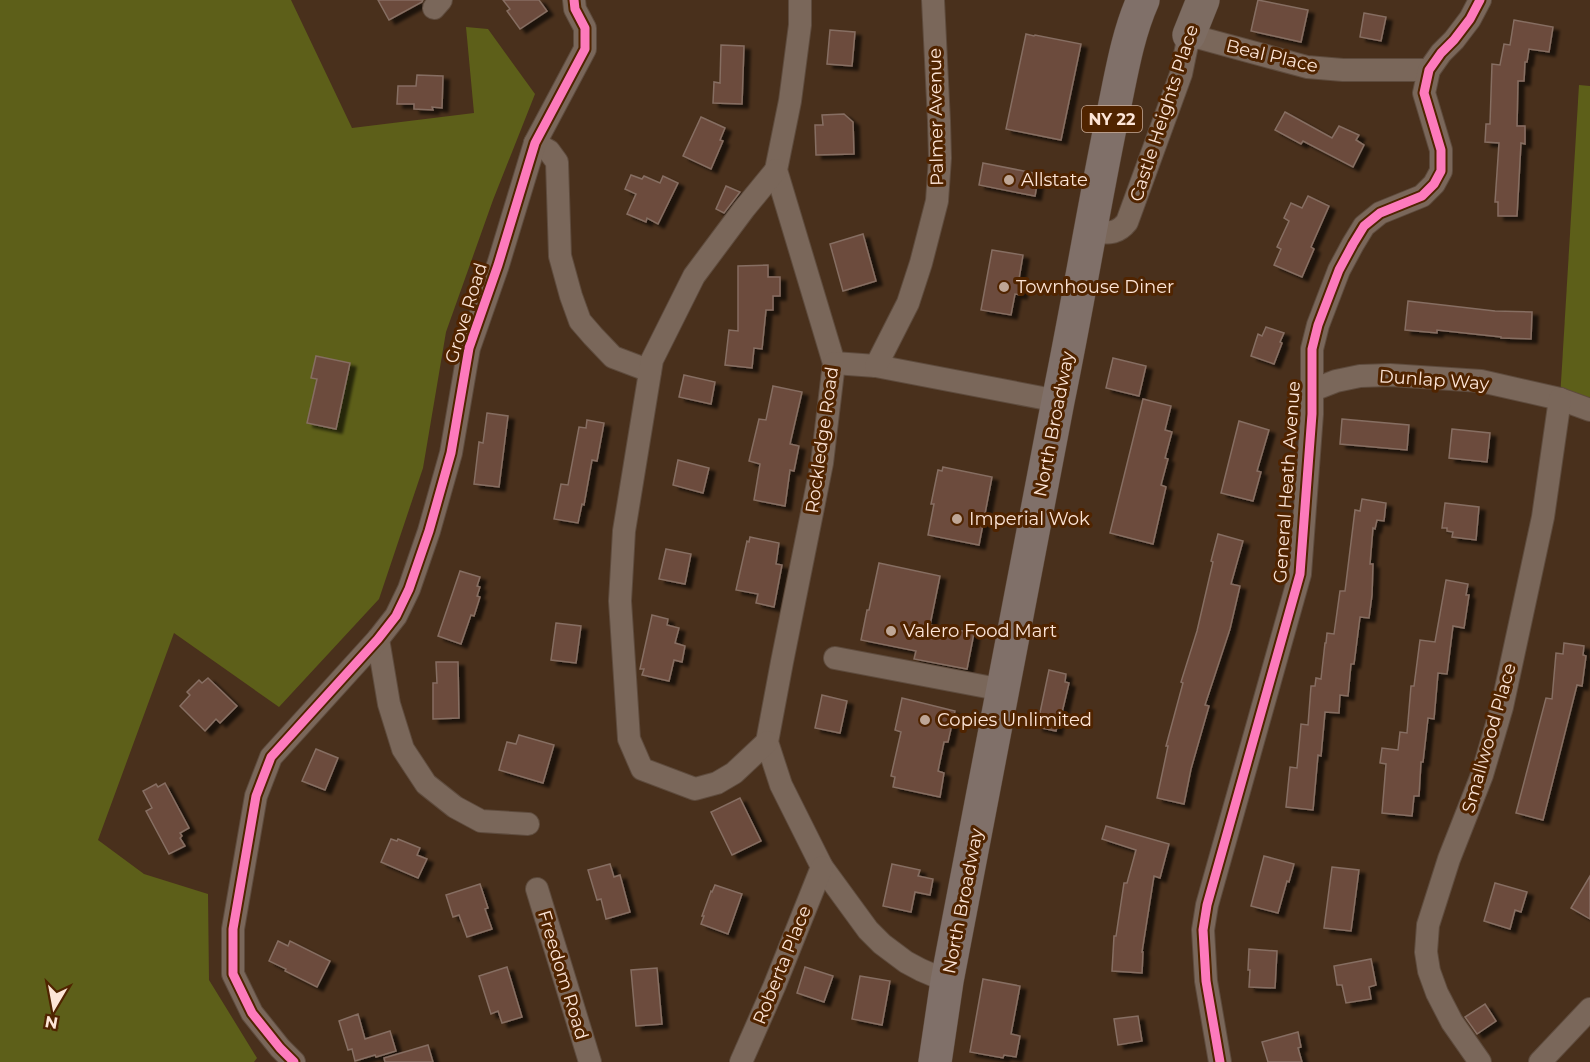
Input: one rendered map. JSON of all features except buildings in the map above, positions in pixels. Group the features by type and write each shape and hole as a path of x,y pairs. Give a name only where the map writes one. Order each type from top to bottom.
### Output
{"main road":[{"name":"North Broadway","path":"935,1062 947,981 1095,200 1130,39 1143,0"}],"street":[{"name":"Grove Road","path":"294,1062 252,1013 232,974 232,929 256,796 271,757 378,639 396,616 409,589 429,531 451,453 469,348 498,265 535,143 585,49 585,28 575,9 574,0"},
{"name":"Rockledge Road","path":"767,742 842,364 776,170 790,101 800,25 800,0"},
{"name":"Palmer Avenue","path":"876,366 908,303 938,201 940,158 933,0"},
{"name":"Castle Heights Place","path":"1090,232 1115,232 1122,229 1127,222 1181,74 1189,36 1203,0"},
{"path":"1429,70 1440,53 1454,40 1470,19 1480,0"},
{"name":"Beal Place","path":"1189,36 1307,67 1343,70 1429,70"},
{"name":"General Heath Avenue","path":"1220,1062 1206,981 1203,930 1207,905 1300,574 1313,390 1312,349 1317,325 1339,270 1364,226 1380,213 1422,196 1434,184 1441,171 1441,150 1424,93 1429,70"},
{"path":"535,143 549,151 557,162 560,256 580,321 613,357 650,371"},
{"path":"776,170 693,276 652,360 624,531 620,601 629,739 642,769 695,789 717,783 734,773 767,742 781,785 822,867 868,930 906,962 947,981"},
{"path":"842,364 876,366 1058,401"},
{"name":"Dunlap Way","path":"1313,390 1336,381 1360,376 1390,375 1481,381 1560,399 1590,410"},
{"name":"Smallwood Place","path":"1480,1062 1452,1022 1437,993 1429,971 1426,952 1428,925 1449,860 1482,775 1502,707 1543,517 1560,399"},
{"path":"378,639 389,704 403,749 426,784 455,807 481,821 528,824"},
{"path":"835,658 1003,690"},
{"name":"Roberta Place","path":"741,1062 822,867"},
{"name":"Freedom Road","path":"537,889 590,1062"},
{"path":"1540,1062 1590,1009"}],"shaded area":[{"path":"0,0 291,0 352,128 474,113 466,27 488,29 535,94 493,200 446,332 423,468 379,599 279,707 174,633 98,840 144,874 208,894 209,980 257,1058 254,1062 0,1062"},
{"path":"1579,85 1590,86 1590,411 1560,399"}],"cycle path":[{"path":"294,1062 252,1013 233,974 233,929 256,796 271,757 378,639 396,616 409,589 429,531 451,453 469,348 498,265 535,143 585,49 585,28 575,9 574,0"},
{"path":"1220,1062 1206,981 1203,930 1207,905 1300,574 1312,414 1312,349 1318,325 1339,270 1364,226 1380,213 1422,196 1434,184 1441,171 1441,150 1424,93 1429,70 1470,19 1480,0"}],"place":[{"name":"Allstate","path":"1009,180"},
{"name":"Townhouse Diner","path":"1004,287"},
{"name":"Imperial Wok","path":"957,519"},
{"name":"Valero Food Mart","path":"891,631"},
{"name":"Copies Unlimited","path":"925,720"}]}
